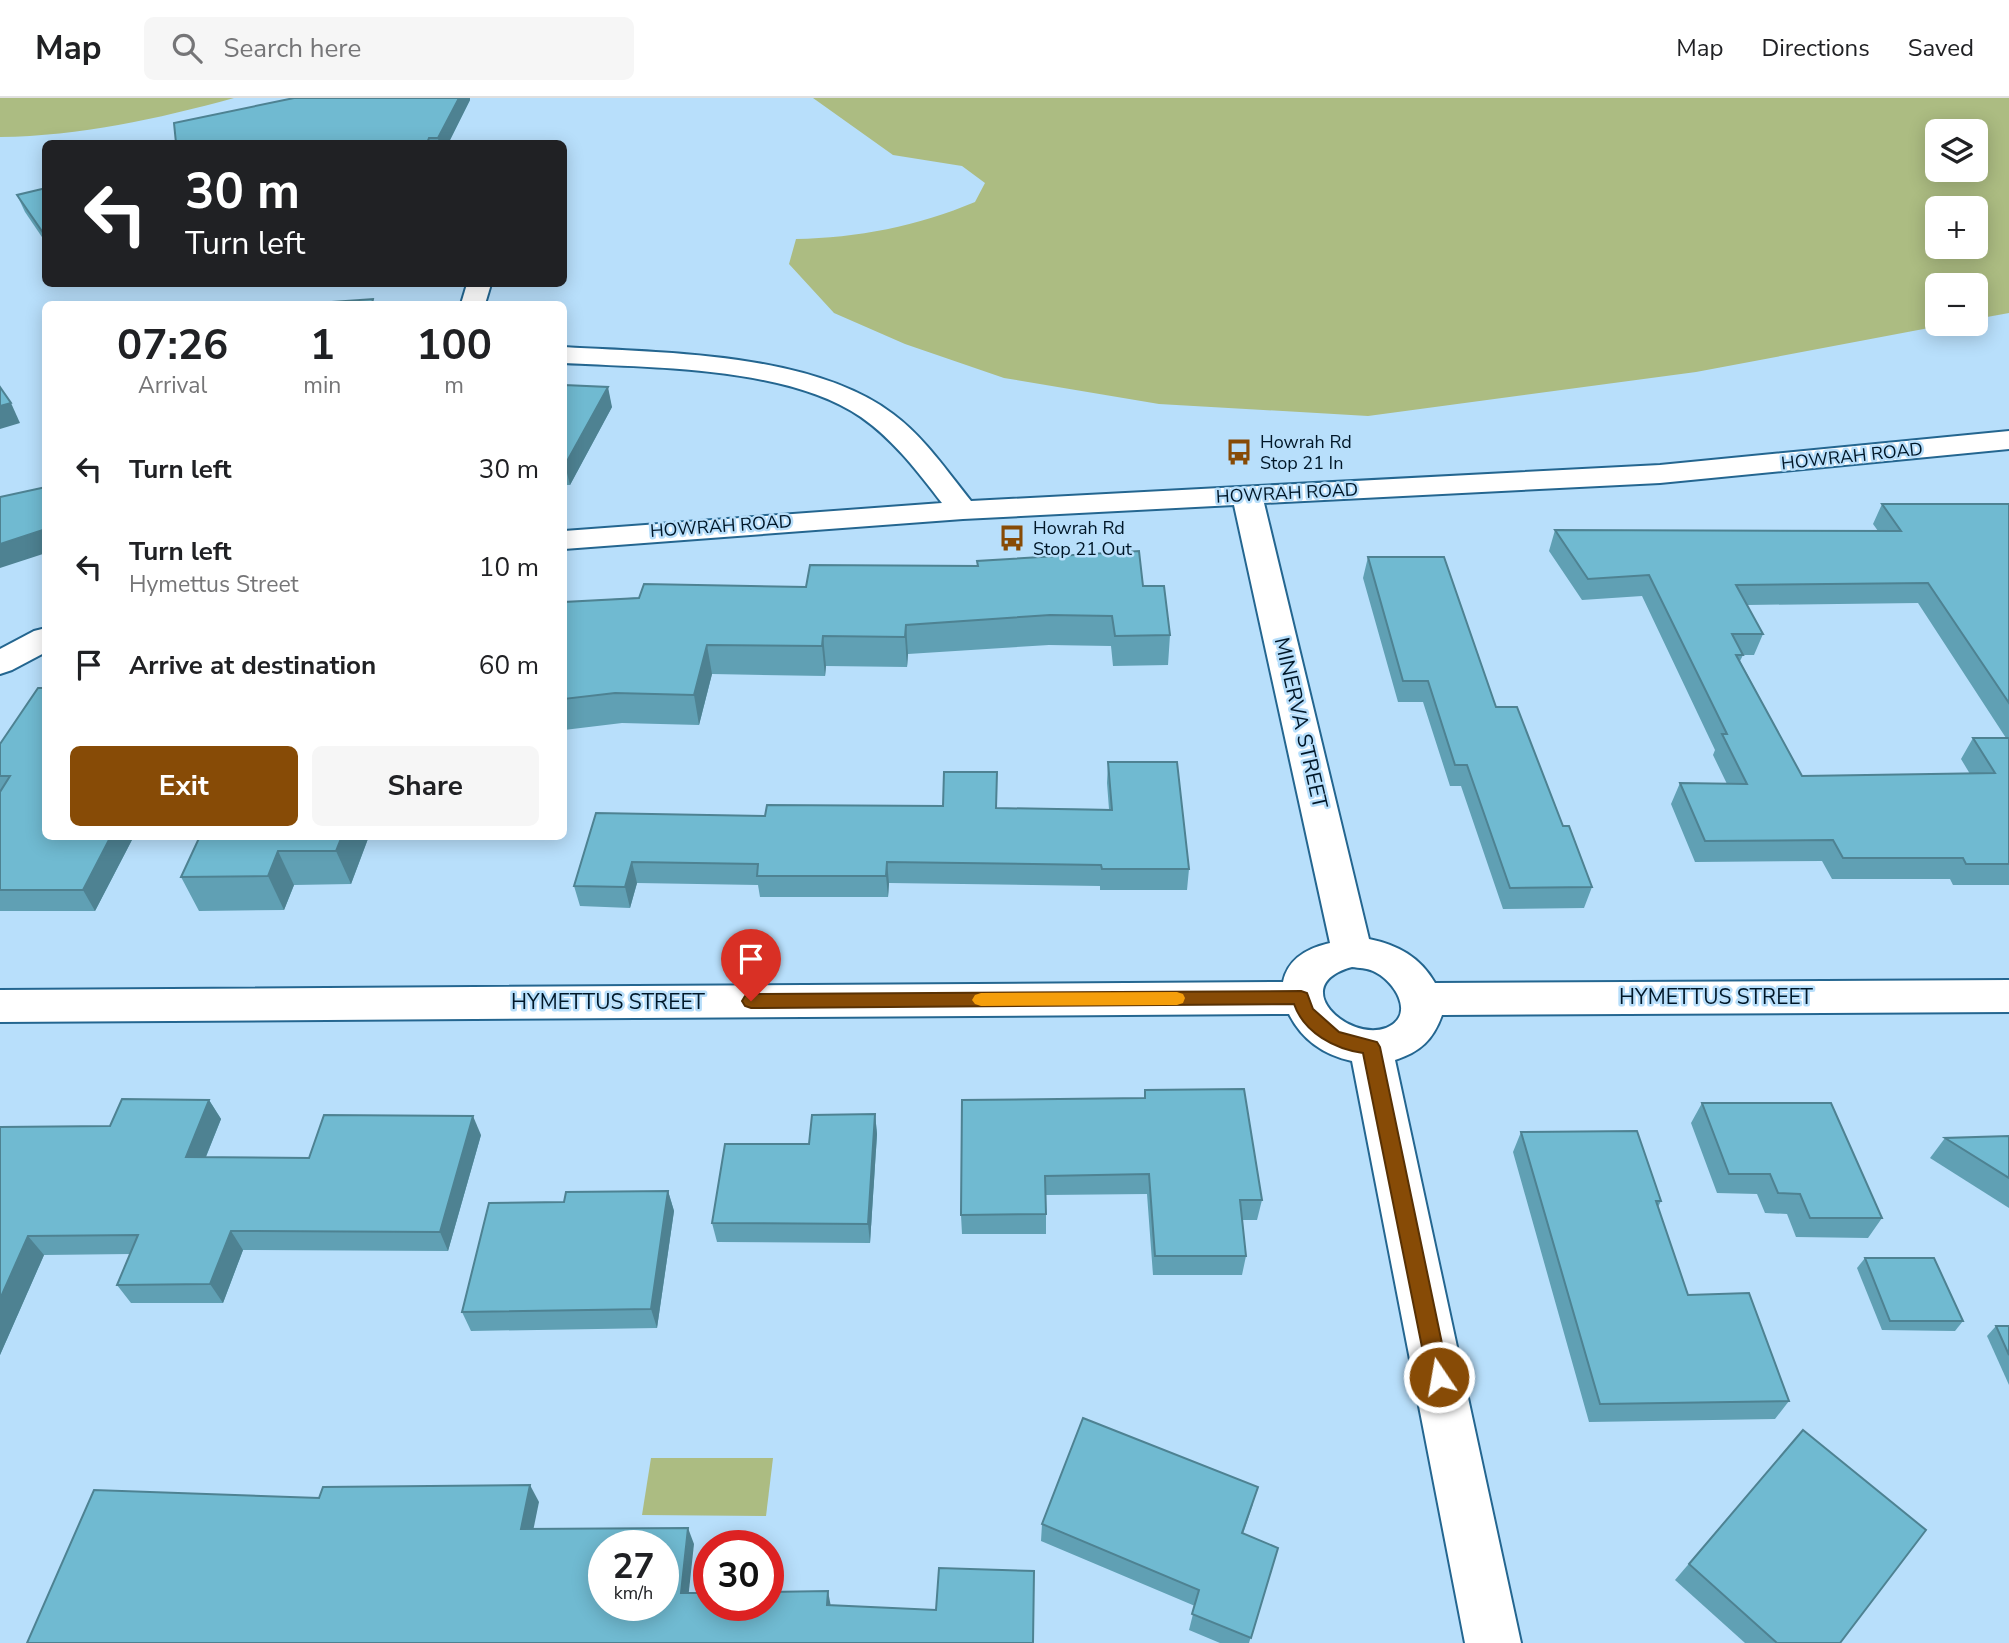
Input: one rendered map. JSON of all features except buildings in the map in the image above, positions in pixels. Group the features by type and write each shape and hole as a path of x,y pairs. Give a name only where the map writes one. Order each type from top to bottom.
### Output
{"street":[{"path":"567,355 672,360 715,365 802,383 837,395 872,411 903,436 963,510"},
{"name":"HOWRAH ROAD","path":"567,540 963,510 1660,474 2009,440"},
{"name":"MINERVA STREET","path":"1246,495 1255,523 1353,952"},
{"path":"0,663 42,640"},
{"path":"1338,954 1371,954 1389,961 1416,984 1422,999 1422,1013 1417,1027 1406,1037 1391,1044 1371,1047 1333,1037 1306,1013 1301,998 1305,975 1312,965 1338,954"},
{"name":"HYMETTUS STREET","path":"1422,999 2009,996"},
{"name":"HYMETTUS STREET","path":"0,1006 1301,998"},
{"path":"1371,1047 1493,1643"}],"shaded area":[{"path":"0,98 234,98 176,113 89,130 0,137"},
{"path":"813,98 2009,98 2009,313 1988,317 1988,273 1925,273 1925,329 1696,372 1368,416 1159,404 1004,378 905,344 834,313 789,264 796,239 887,229 932,218 975,202 985,183 962,166 893,155"},
{"path":"651,1458 773,1458 766,1516 642,1515"}],"slow traffic":[{"path":"981,1000 1177,998"}],"place":[{"name":"Howrah Rd Stop 21 In","path":"1239,452"},
{"name":"Howrah Rd Stop 21 Out","path":"1012,538"}],"route":[{"path":"751,1001 1301,998 1306,1013 1333,1037 1371,1047 1439,1377"}]}
